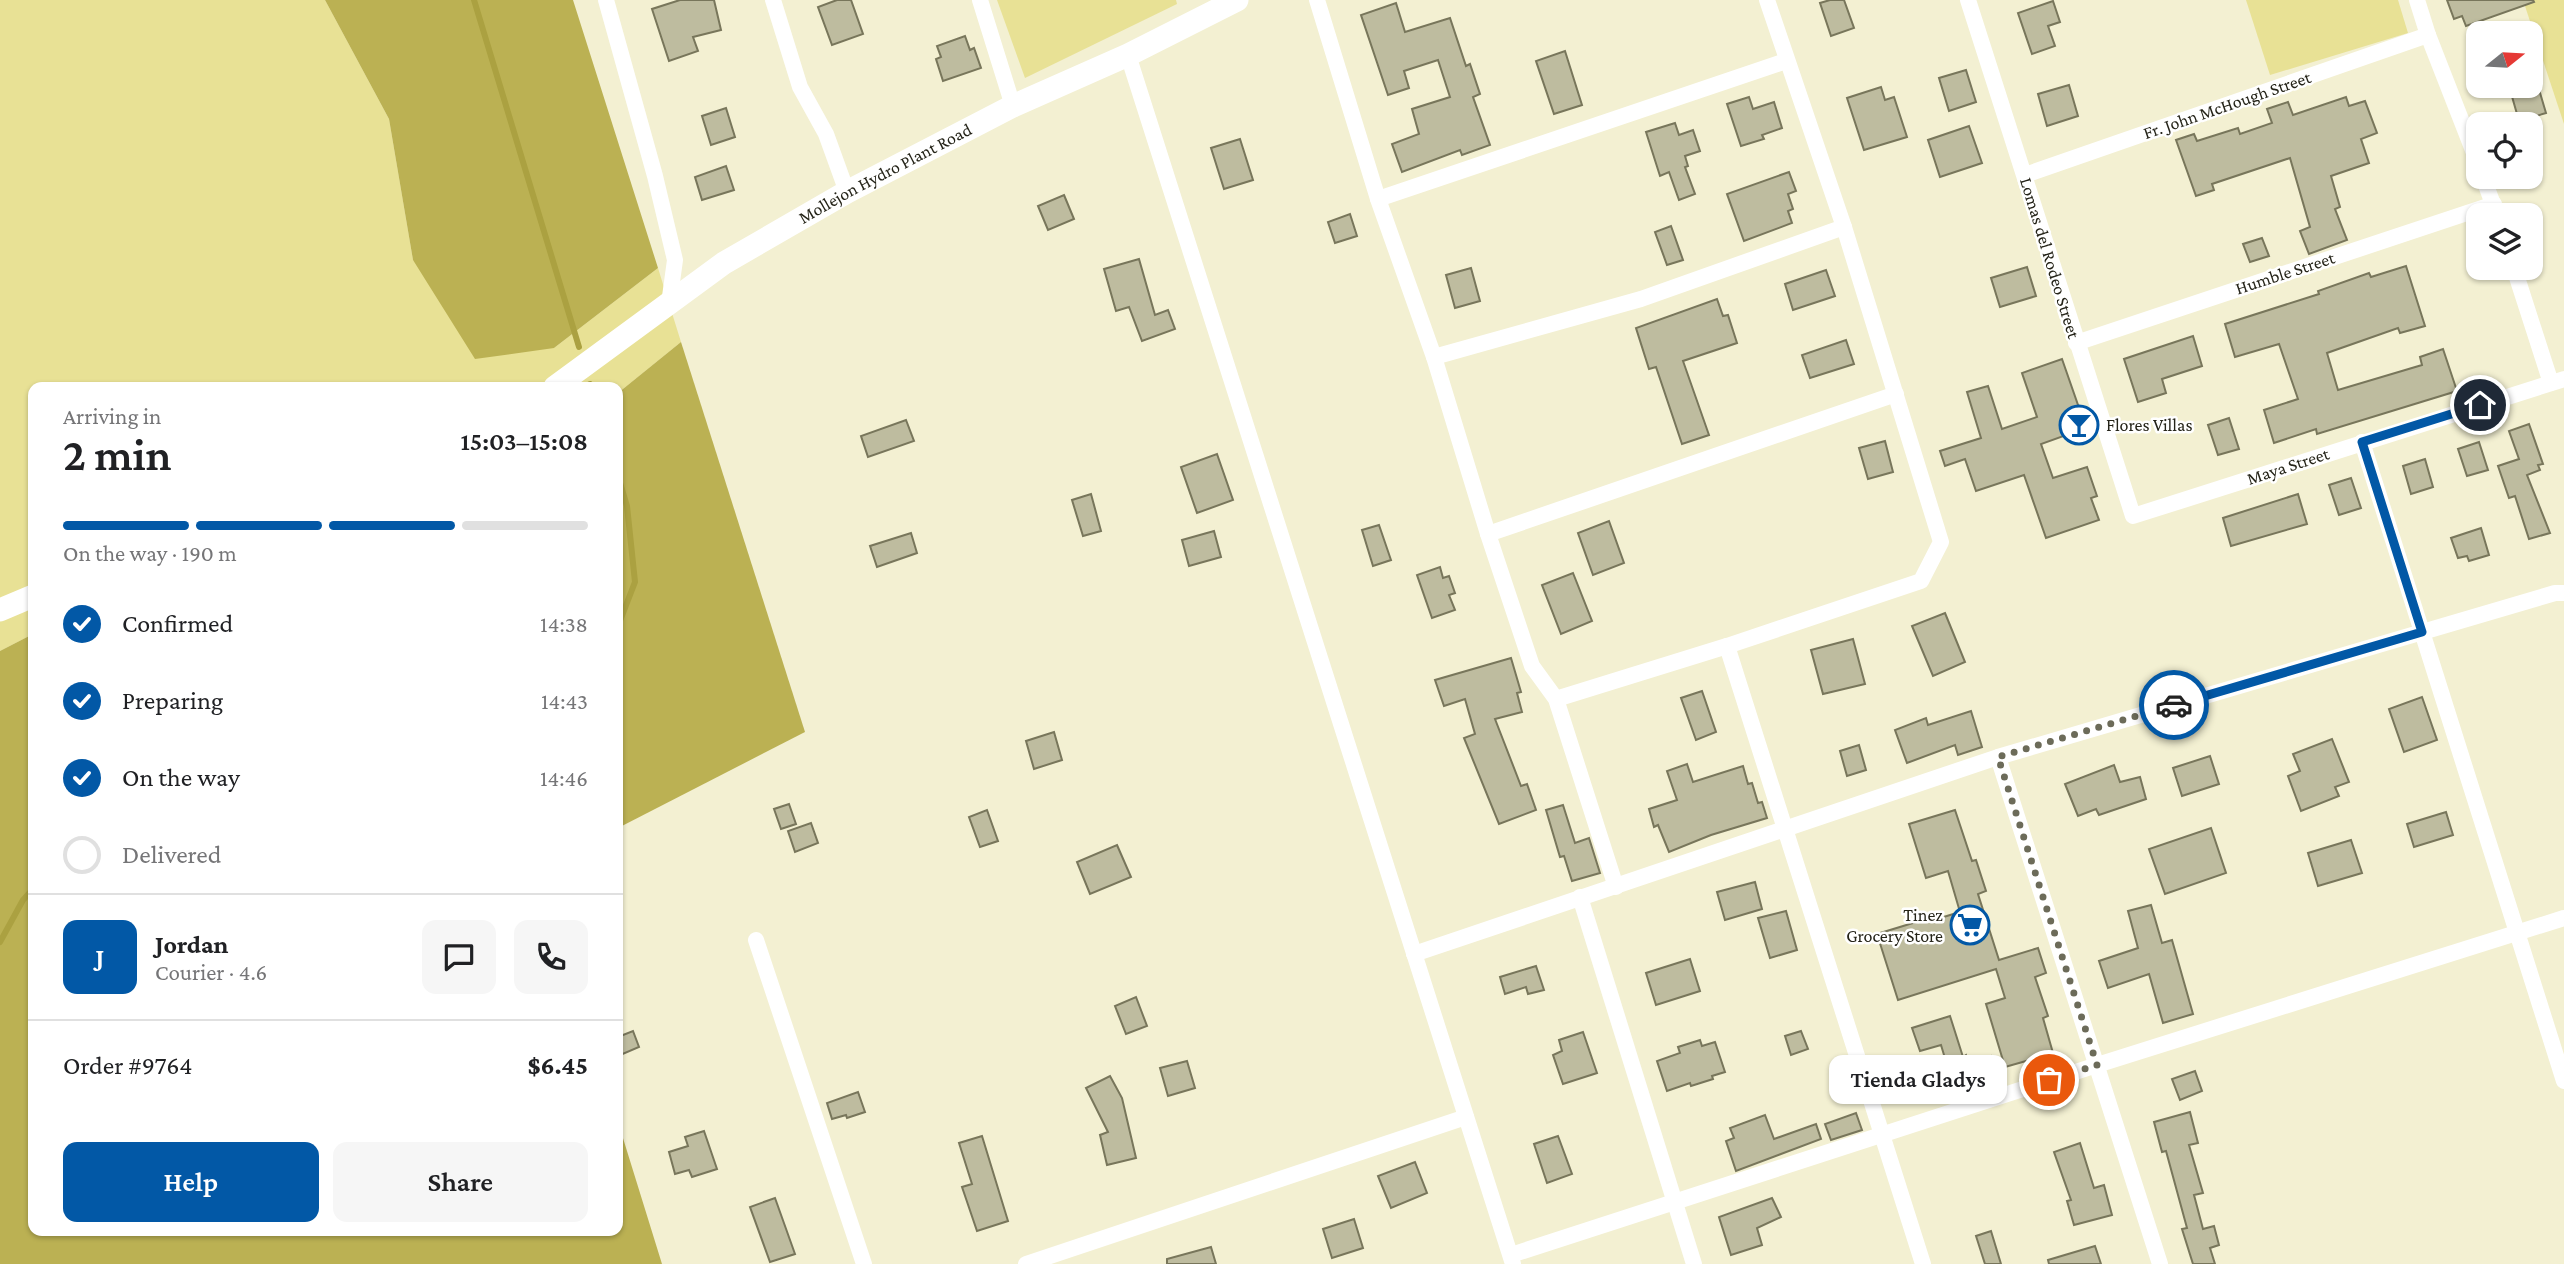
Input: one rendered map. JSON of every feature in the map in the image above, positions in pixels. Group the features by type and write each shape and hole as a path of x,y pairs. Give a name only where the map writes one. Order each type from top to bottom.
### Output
{"street":[{"path":"606,0 655,176 675,260 668,304"},
{"path":"773,0 800,87 826,134 847,192"},
{"path":"981,0 1013,106"},
{"name":"Mollejon Hydro Plant Road","path":"562,382 724,263 847,192 1013,106 1128,55 1237,0"},
{"path":"1317,0 1378,199 1434,357 1532,666 1556,699 1616,887"},
{"path":"1556,699 1727,646 1921,581 1941,542 1843,227 1767,0"},
{"name":"Lomas del Rodeo Street","path":"1968,0 2133,516"},
{"path":"2417,0 2466,132"},
{"name":"Fr. John McHough Street","path":"2025,175 2428,35"},
{"path":"1128,55 1512,1260 1674,1202 1880,1135 2564,918"},
{"path":"1378,199 1786,61"},
{"name":"Humble Street","path":"2076,343 2466,220"},
{"path":"1434,357 1640,299 1843,227"},
{"path":"2519,280 2558,381"},
{"name":"Maya Street","path":"2133,516 2558,381"},
{"path":"1488,534 1896,394"},
{"path":"2362,442 2564,1081"},
{"path":"1414,954 1998,757 2555,593 2564,593"},
{"path":"0,610 28,598"},
{"path":"1727,646 1923,1264"},
{"path":"1998,757 2160,1264"},
{"path":"1580,897 1694,1264"},
{"path":"756,940 864,1264"},
{"path":"1026,1264 1466,1117"}],"shaded area":[{"path":"0,0 325,0 389,119 413,260 554,348 658,268 681,342 623,389 623,382 28,382 28,637 0,651"},
{"path":"325,0 573,0 658,268 554,348 475,359 413,260 389,119"},
{"path":"997,0 1176,0 1177,4 1025,78"},
{"path":"2246,0 2398,0 2408,33 2270,75"},
{"path":"2523,0 2564,0 2564,124 2543,60 2543,21 2530,21"},
{"path":"681,342 805,732 623,825 623,389"},
{"path":"28,637 28,1236 623,1236 623,1138 662,1264 0,1264 0,651"}],"building":[{"path":"680,0 714,0 721,30 693,37 698,51 669,61 652,9"},
{"path":"837,0 851,0 863,34 832,45 818,7"},
{"path":"1844,0 1854,28 1831,36 1820,3"},
{"path":"2447,0 2534,2 2480,21 2466,21 2466,26 2462,16 2454,19"},
{"path":"2053,1 2060,22 2048,26 2055,46 2032,54 2018,13"},
{"path":"1396,3 1405,32 1450,18 1466,66 1470,64 1480,94 1473,97 1490,145 1462,155 1460,150 1402,172 1392,144 1419,134 1412,109 1450,97 1438,60 1404,71 1409,88 1388,95 1361,15"},
{"path":"965,36 970,50 974,48 981,68 943,81 936,59 941,57 937,46"},
{"path":"1565,51 1582,105 1554,114 1536,61"},
{"path":"1966,70 1976,102 1949,111 1939,78"},
{"path":"2069,85 2078,116 2047,126 2038,94"},
{"path":"1881,87 1885,100 1894,97 1907,137 1864,150 1847,98"},
{"path":"1749,97 1753,109 1774,102 1782,128 1762,135 1764,139 1741,146 1727,104"},
{"path":"2346,97 2349,106 2365,101 2377,133 2361,139 2369,163 2331,176 2340,207 2335,209 2347,240 2309,254 2300,231 2310,227 2290,158 2212,184 2214,190 2196,196 2176,140 2194,134 2197,141 2238,128 2240,134 2272,123 2267,109 2288,102 2293,115"},
{"path":"2512,98 2542,98 2546,113 2543,114 2516,112"},
{"path":"726,108 735,137 711,145 702,116"},
{"path":"1675,123 1679,135 1693,130 1700,151 1685,156 1688,166 1685,167 1695,194 1679,200 1669,172 1660,176 1646,132"},
{"path":"1969,126 1982,163 1940,177 1928,140"},
{"path":"1240,139 1253,180 1224,189 1211,148"},
{"path":"726,166 734,190 702,200 695,177"},
{"path":"1789,172 1796,191 1788,194 1793,209 1788,211 1792,223 1744,241 1727,194"},
{"path":"1064,195 1074,219 1048,230 1038,206"},
{"path":"1350,214 1357,236 1335,243 1328,222"},
{"path":"1671,226 1683,260 1667,265 1655,232"},
{"path":"2262,238 2269,256 2250,262 2243,244"},
{"path":"1139,259 1155,315 1168,310 1175,329 1142,341 1129,307 1116,311 1104,269"},
{"path":"2406,266 2425,326 2400,333 2398,328 2327,353 2338,390 2422,365 2420,357 2443,349 2457,391 2317,434 2316,429 2274,443 2264,410 2298,399 2279,344 2235,357 2225,324 2319,294 2318,291 2369,273 2371,277"},
{"path":"2027,267 2036,296 2000,307 1991,278"},
{"path":"1471,268 1480,301 1455,308 1446,275"},
{"path":"1826,270 1835,296 1793,310 1785,284"},
{"path":"1717,299 1723,316 1728,315 1737,343 1683,361 1709,435 1682,444 1656,367 1649,369 1636,328"},
{"path":"2193,336 2202,366 2162,379 2166,393 2138,402 2124,359"},
{"path":"1846,340 1854,364 1810,378 1802,355"},
{"path":"2062,359 2086,428 2041,444 2053,478 2087,467 2097,496 2091,498 2099,520 2046,538 2024,475 1976,491 1965,459 1945,466 1940,451 1981,438 1967,392 1988,386 2002,429 2037,417 2022,373"},
{"path":"2229,418 2239,449 2218,455 2208,425"},
{"path":"906,420 914,441 868,457 861,436"},
{"path":"2529,424 2543,464 2538,465 2540,470 2527,475 2550,533 2529,539 2515,496 2509,498 2498,466 2519,459 2509,431"},
{"path":"1885,441 1893,472 1868,479 1859,448"},
{"path":"2479,442 2488,470 2467,476 2458,449"},
{"path":"1217,454 1233,500 1197,513 1181,467"},
{"path":"2425,459 2433,487 2411,494 2403,466"},
{"path":"2351,478 2361,508 2339,515 2329,485"},
{"path":"1091,494 1101,531 1083,536 1072,500"},
{"path":"2298,494 2307,524 2231,546 2223,518"},
{"path":"1609,521 1624,563 1593,575 1578,533"},
{"path":"1379,525 1391,560 1373,566 1362,530"},
{"path":"2481,528 2489,555 2469,561 2467,556 2458,558 2451,538"},
{"path":"1214,531 1221,557 1189,566 1182,540"},
{"path":"911,533 917,553 877,567 870,546"},
{"path":"1440,567 1443,578 1449,576 1455,593 1449,595 1455,610 1432,618 1417,575"},
{"path":"1573,573 1592,621 1561,634 1542,585"},
{"path":"1945,613 1965,662 1933,676 1912,626"},
{"path":"1853,639 1865,684 1823,694 1811,650"},
{"path":"1511,658 1521,692 1517,693 1522,712 1495,719 1521,786 1527,784 1536,810 1499,824 1464,738 1475,734 1465,699 1444,706 1435,680"},
{"path":"1702,691 1716,732 1696,740 1681,698"},
{"path":"2422,697 2437,740 2404,752 2389,709"},
{"path":"1971,711 1982,747 1958,755 1955,745 1907,763 1895,730 1926,718 1928,725"},
{"path":"1054,732 1062,760 1034,769 1026,741"},
{"path":"2332,739 2349,782 2335,787 2339,796 2301,811 2288,776 2300,771 2293,754"},
{"path":"1859,745 1866,770 1847,776 1840,751"},
{"path":"2210,756 2219,784 2182,796 2173,768"},
{"path":"1687,764 1693,782 1743,766 1748,784 1752,783 1758,803 1762,802 1767,818 1711,835 1669,852 1658,825 1654,827 1649,809 1677,800 1667,771"},
{"path":"2114,765 2120,782 2140,777 2146,799 2099,815 2096,809 2078,816 2065,784"},
{"path":"789,804 796,824 781,829 774,809"},
{"path":"1563,805 1575,843 1589,838 1600,873 1572,881 1564,856 1560,857 1546,810"},
{"path":"987,810 998,841 980,847 969,817"},
{"path":"1955,810 1972,861 1976,860 1986,891 1978,894 1999,960 2038,948 2046,973 2035,977 2048,1016 2043,1018 2057,1067 2041,1072 2040,1068 2029,1072 2026,1061 2005,1067 1986,1004 2005,998 1996,969 1898,1000 1877,934 1960,912 1948,871 1926,878 1909,824"},
{"path":"2446,812 2453,835 2414,847 2407,824"},
{"path":"811,823 818,843 795,852 788,831"},
{"path":"2211,828 2226,873 2165,894 2149,849"},
{"path":"2351,840 2362,873 2318,886 2308,853"},
{"path":"1117,845 1131,877 1090,894 1077,862"},
{"path":"1755,882 1762,909 1725,920 1717,892"},
{"path":"2151,905 2162,943 2172,940 2193,1014 2163,1023 2149,974 2108,988 2099,961 2138,948 2128,911"},
{"path":"1786,911 1797,950 1770,958 1758,918"},
{"path":"1690,959 1700,991 1656,1005 1646,973"},
{"path":"1536,966 1544,990 1528,994 1526,987 1505,994 1500,977"},
{"path":"1136,997 1147,1026 1126,1034 1115,1006"},
{"path":"1950,1016 1963,1057 1966,1055 1969,1063 1991,1056 1997,1072 1974,1080 1976,1088 1956,1095 1941,1045 1920,1051 1912,1028"},
{"path":"633,1031 639,1047 623,1054 623,1035"},
{"path":"1801,1031 1808,1049 1791,1055 1785,1036"},
{"path":"1583,1032 1597,1073 1563,1084 1553,1055 1562,1051 1559,1040"},
{"path":"1700,1040 1702,1046 1715,1042 1725,1072 1712,1076 1713,1079 1667,1091 1657,1061 1680,1053 1678,1047"},
{"path":"1187,1061 1195,1088 1168,1096 1160,1068"},
{"path":"2195,1071 2202,1091 2180,1100 2172,1079"},
{"path":"1110,1076 1122,1098 1136,1158 1107,1165 1100,1135 1108,1132 1086,1088"},
{"path":"858,1092 865,1112 847,1118 846,1115 832,1119 827,1103"},
{"path":"2190,1112 2198,1143 2189,1145 2203,1193 2194,1195 2203,1229 2214,1226 2219,1245 2210,1248 2215,1264 2193,1264 2182,1229 2187,1228 2166,1151 2162,1152 2154,1122"},
{"path":"1856,1113 1862,1130 1831,1140 1825,1124"},
{"path":"1765,1115 1774,1139 1816,1124 1821,1139 1736,1171 1726,1141 1734,1138 1730,1128"},
{"path":"704,1131 717,1169 692,1177 689,1170 675,1174 669,1152 688,1146 685,1137"},
{"path":"982,1136 1008,1221 977,1231 962,1187 972,1184 959,1143"},
{"path":"1558,1136 1572,1174 1547,1183 1534,1144"},
{"path":"2080,1143 2094,1188 2104,1185 2112,1215 2074,1225 2067,1201 2071,1200 2054,1152"},
{"path":"1415,1162 1427,1193 1391,1208 1378,1176"},
{"path":"775,1198 795,1254 770,1262 750,1207"},
{"path":"1772,1198 1781,1217 1757,1228 1762,1245 1731,1255 1719,1217"},
{"path":"1354,1219 1363,1248 1332,1258 1323,1229"},
{"path":"1991,1231 2001,1264 1985,1264 1976,1236"},
{"path":"2095,1246 2101,1264 2049,1264 2048,1260"},
{"path":"1211,1247 1216,1264 1167,1264 1167,1259"}],"waterway":[{"path":"474,0 579,347"},
{"path":"623,493 627,506 635,582 623,613"},
{"path":"0,942 28,894"}],"way so far":[{"path":"2049,1080 2097,1065 1998,757 2174,705"}],"place":[{"name":"Flores Villas","path":"2079,425"},
{"name":"Tinez Grocery Store","path":"1970,925"},
{"name":"Tienda Gladys","path":"2049,1080"}],"route":[{"path":"2174,705 2422,632 2362,442 2480,405"}]}
